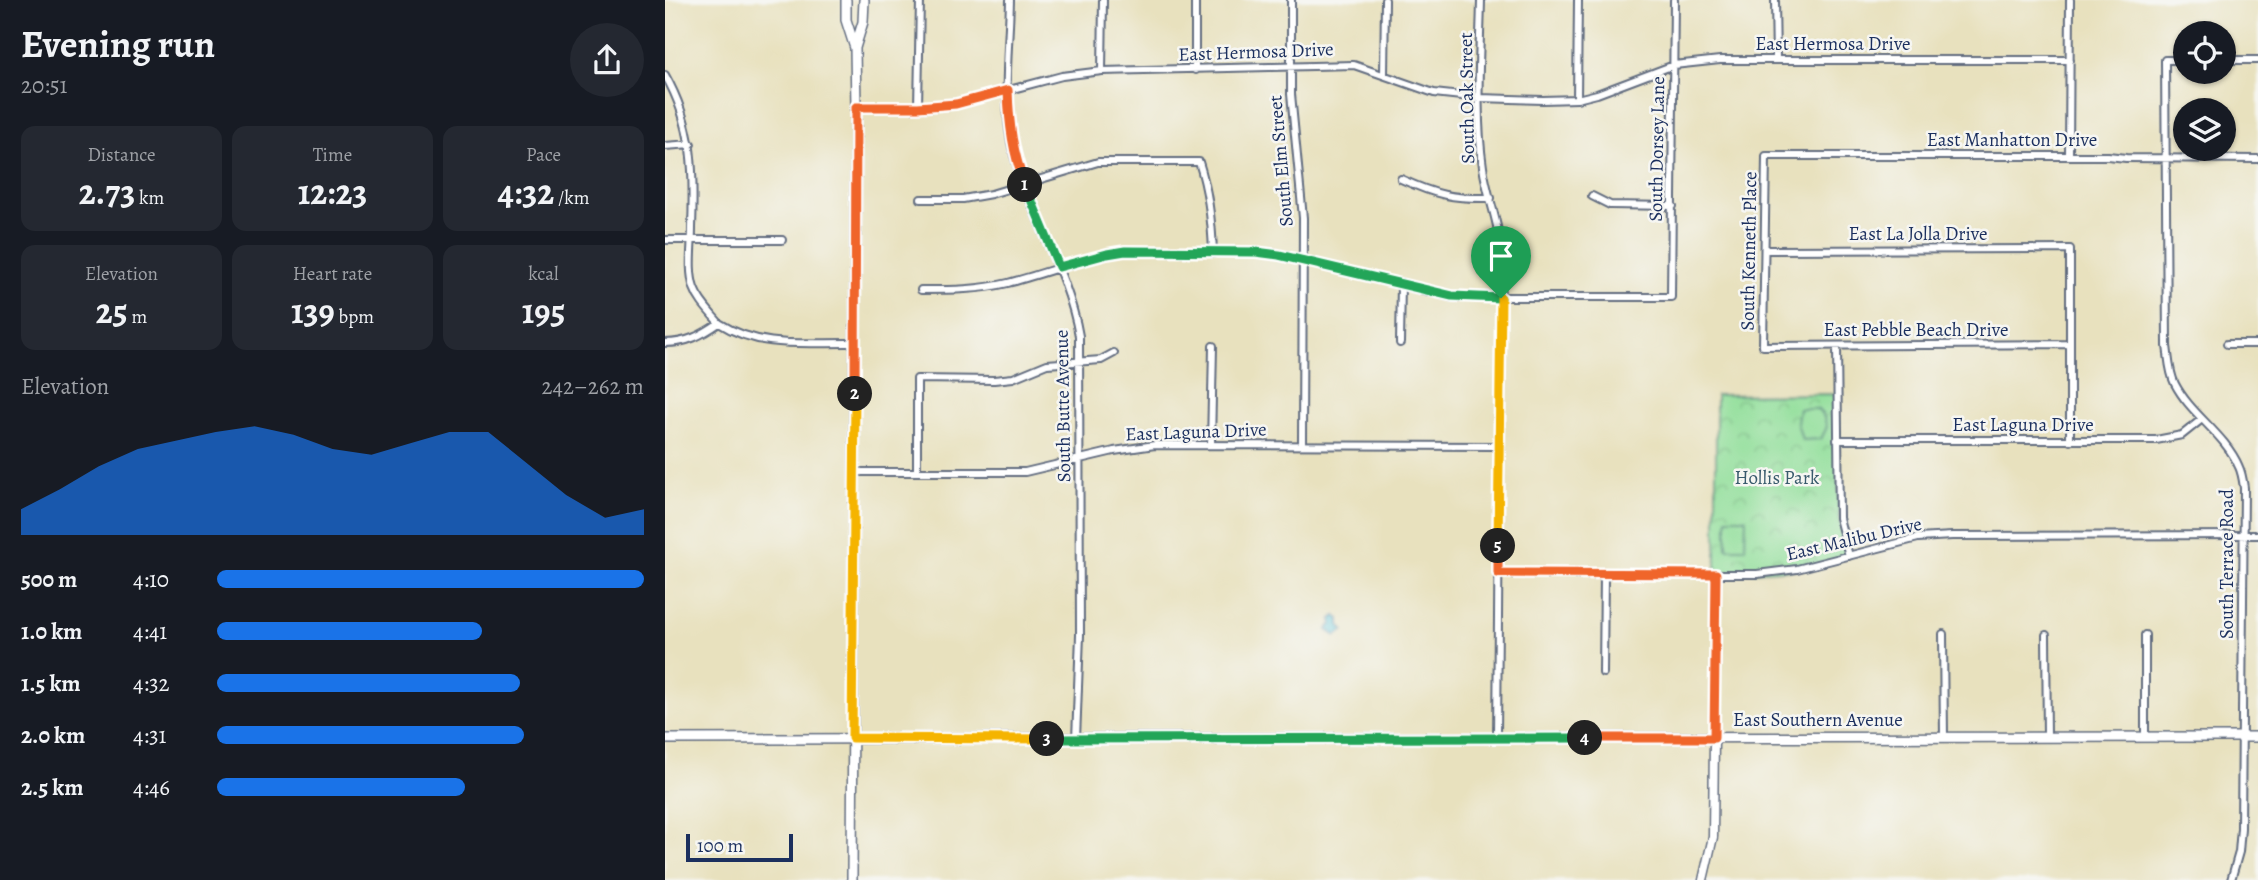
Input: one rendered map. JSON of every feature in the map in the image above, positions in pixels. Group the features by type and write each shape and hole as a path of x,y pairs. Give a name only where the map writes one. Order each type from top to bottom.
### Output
{"main road":[{"path":"845,0 846,20 855,48 856,107 852,880"},
{"path":"855,48 863,22 864,0"},
{"name":"East Southern Avenue","path":"665,739 2258,737"}],"street":[{"path":"918,107 920,0"},
{"name":"South Butte Avenue","path":"1010,0 1008,90 1009,128 1014,155 1075,314 1080,360 1080,635 1076,739"},
{"path":"1102,71 1103,0"},
{"path":"1195,0 1195,70"},
{"name":"South Elm Street","path":"1291,0 1290,65 1303,218 1302,445"},
{"path":"1384,75 1385,0"},
{"name":"South Oak Street","path":"1481,0 1482,160 1499,230 1501,298 1497,739"},
{"path":"1577,99 1578,0"},
{"name":"South Dorsey Lane","path":"1501,298 1671,297 1674,0"},
{"path":"1775,0 1776,60"},
{"path":"2069,156 2070,0"},
{"name":"East Hermosa Drive","path":"856,107 956,104 1062,76 1102,71 1354,65 1434,93 1543,100 1577,99 1674,65 1720,61 2070,60"},
{"path":"2236,60 2258,60"},
{"name":"South Terrace Road","path":"2173,61 2165,61 2167,346 2174,382 2183,397 2227,447 2239,467 2244,488 2241,839 2231,880"},
{"path":"665,75 685,117 691,144 691,272 699,298 719,323 743,336 769,342 855,343"},
{"path":"665,146 691,144"},
{"name":"East Manhatton Drive","path":"1766,156 2258,159"},
{"name":"South Kenneth Place","path":"1763,346 1766,156"},
{"path":"921,199 963,199 991,194 1098,162 1199,162 1212,214 1213,253"},
{"path":"1401,179 1436,195 1465,199 1491,198"},
{"path":"1592,196 1610,205 1673,206"},
{"path":"665,240 782,240"},
{"name":"East La Jolla Drive","path":"1766,250 2070,250 2070,344"},
{"path":"921,290 965,290 1008,283 1125,251 1256,252 1304,259 1452,296 1501,298"},
{"path":"1400,343 1401,283"},
{"path":"665,343 693,339 719,323"},
{"path":"2070,344 2070,441"},
{"name":"East Pebble Beach Drive","path":"1763,346 2070,344"},
{"path":"2227,344 2258,344"},
{"path":"1211,445 1213,346"},
{"path":"1837,346 1839,518 1849,556"},
{"path":"917,472 917,379 1013,378 1048,364 1101,360 1114,353"},
{"name":"East Laguna Drive","path":"1837,440 2070,441 2169,438 2182,435 2202,419"},
{"name":"East Laguna Drive","path":"854,472 1025,472 1114,451 1155,445 1499,446"},
{"name":"East Malibu Drive","path":"1498,573 1716,574 1797,569 1918,538 1941,536 2258,535"},
{"path":"1602,673 1604,574"},
{"path":"1703,880 1713,837 1716,574"},
{"path":"1943,634 1944,738"},
{"path":"2046,635 2047,737"},
{"path":"2145,635 2145,737"}],"green space":[{"name":"Hollis Park","path":"1837,394 1839,518 1849,556 1797,569 1716,574 1716,395"},
{"path":"1799,409 1817,409 1823,415 1827,427 1821,439 1802,440 1797,423"},
{"path":"1727,518 1746,518 1745,548 1727,548"}],"water":[{"path":"1336,616 1344,630 1336,636 1327,630"}],"route":[{"path":"1008,90 1009,128 1014,155 1059,267 1125,251 1256,252 1304,259 1452,296 1501,298 1498,573 1716,574 1714,738 852,738 856,107 956,104 1008,90"}]}
